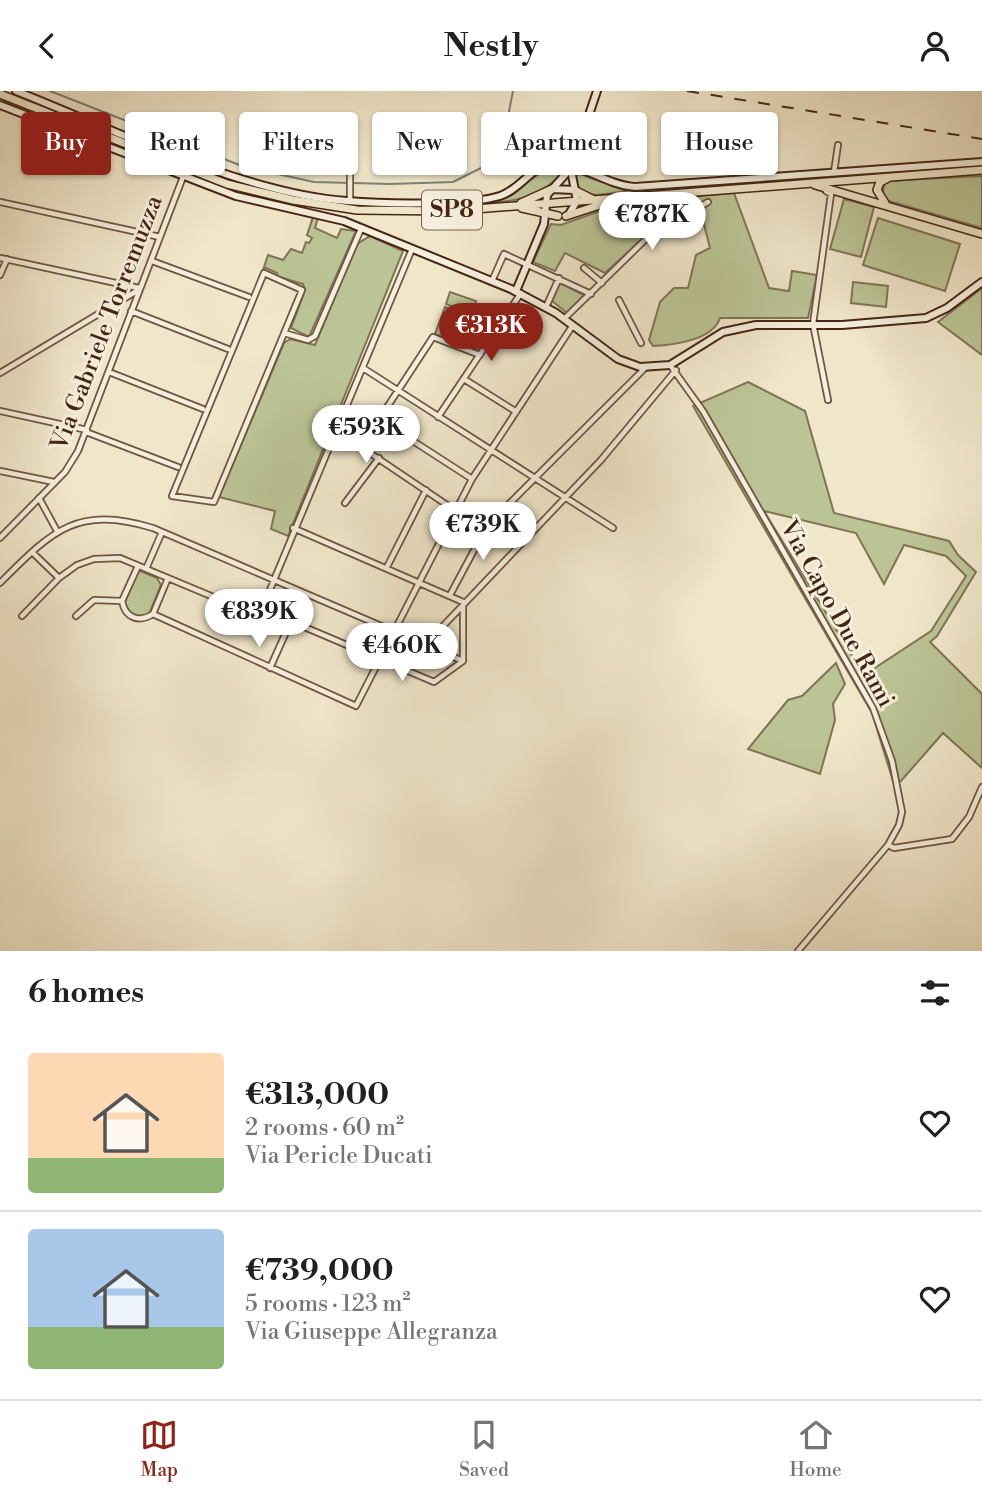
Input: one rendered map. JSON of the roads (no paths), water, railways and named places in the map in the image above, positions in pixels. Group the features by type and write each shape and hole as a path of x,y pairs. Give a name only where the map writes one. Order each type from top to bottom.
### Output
{"main road":[{"path":"16,91 212,168 270,186 350,202 419,202 493,197 512,191 530,175"},
{"path":"590,112 597,91"},
{"name":"SP8","path":"0,95 200,175 271,195 334,207 389,211 514,206 547,210 577,201 982,170"},
{"path":"0,105 245,199 328,216 519,292 573,325 620,360 645,368 670,365 729,330 774,323 813,324 926,318 947,308 982,282"},
{"path":"590,175 615,184 635,187 982,162"},
{"path":"514,206 552,189 565,175"},
{"path":"544,225 575,210 577,201 572,175"},
{"path":"886,204 877,195 878,185 884,179 902,175"},
{"path":"800,183 886,204 982,234"},
{"path":"552,189 574,190 593,200"},
{"path":"519,292 527,263 544,225 552,189"},
{"path":"547,210 562,216 616,199"}],"street":[{"path":"834,173 838,145"},
{"path":"350,176 350,202"},
{"name":"Via Gabriele Torremuzza","path":"0,538 72,463 87,431 183,177"},
{"path":"828,400 813,324 830,190"},
{"path":"0,202 160,237"},
{"path":"564,319 649,236 708,202"},
{"path":"284,333 307,339 315,337 361,229"},
{"path":"22,616 59,578 77,565 94,559 121,558 259,616 293,528 412,249"},
{"path":"492,281 504,254 591,294"},
{"path":"0,258 140,288"},
{"path":"0,275 7,259"},
{"path":"152,261 249,297"},
{"path":"584,268 602,283"},
{"path":"264,273 302,290 284,333 214,502 172,496 264,273"},
{"path":"546,307 559,278"},
{"path":"0,373 140,288"},
{"path":"438,417 519,292"},
{"path":"619,300 641,343"},
{"path":"131,311 228,349"},
{"path":"153,614 356,706 472,479 573,325"},
{"path":"456,511 361,447 433,337 480,355"},
{"name":"Via Capo Due Rami","path":"670,365 703,411 873,708 892,761 902,812 899,825 888,845 798,951"},
{"path":"363,368 613,528"},
{"path":"450,594 486,526 645,368"},
{"path":"424,646 601,460 676,370"},
{"path":"109,372 203,408"},
{"path":"464,379 515,411"},
{"path":"0,411 87,431 178,467"},
{"path":"379,419 472,479"},
{"path":"345,503 379,458"},
{"path":"0,471 55,482"},
{"path":"387,568 426,490"},
{"path":"38,498 57,531"},
{"path":"0,583 57,531 102,519 127,520 163,532 463,661"},
{"path":"293,528 450,594 463,602"},
{"path":"146,569 163,532"},
{"path":"32,552 59,578"},
{"path":"138,566 121,601 124,611 131,617 143,618 153,614 168,578"},
{"path":"76,616 94,600 121,601"},
{"path":"463,602 463,661"},
{"path":"262,609 434,682 463,661"},
{"path":"270,668 291,621"},
{"path":"888,845 894,848 952,839 969,817 982,787"}],"waterway":[{"path":"50,91 242,166 314,182 390,184 453,182 481,168 504,137 513,91"}],"railway":[{"path":"687,91 982,139"}]}
